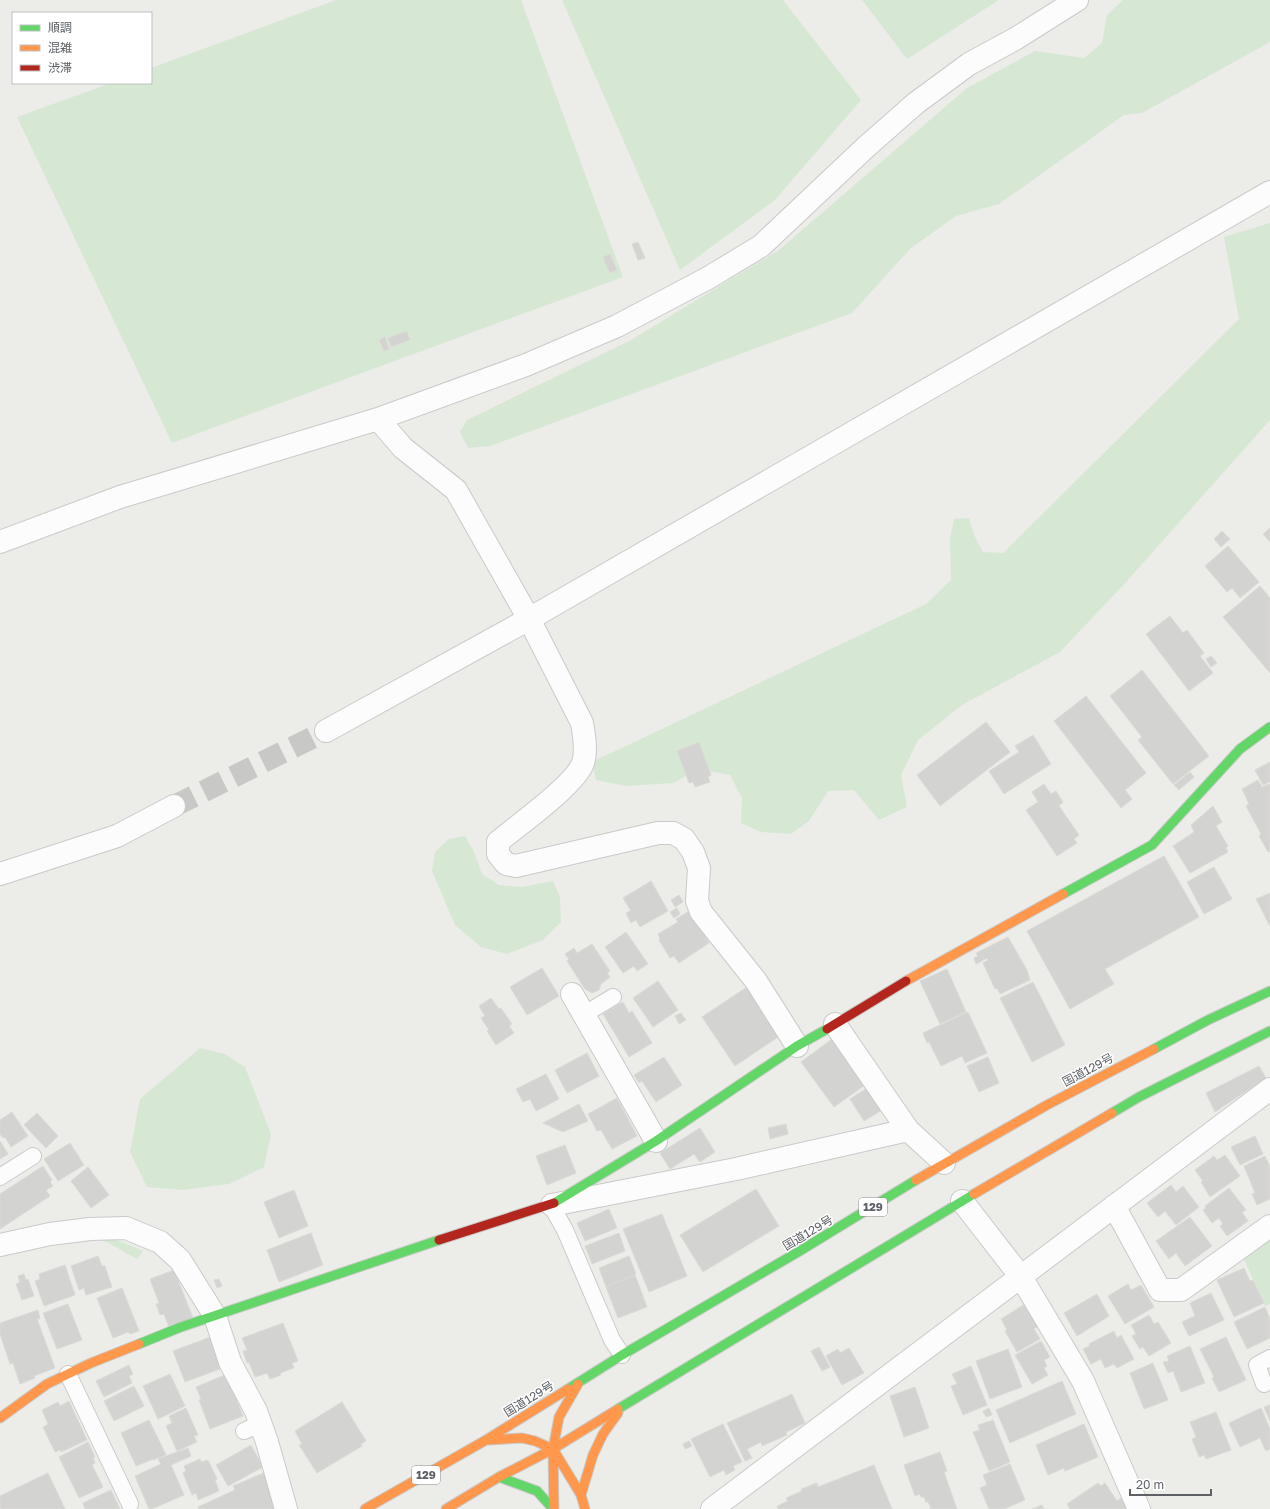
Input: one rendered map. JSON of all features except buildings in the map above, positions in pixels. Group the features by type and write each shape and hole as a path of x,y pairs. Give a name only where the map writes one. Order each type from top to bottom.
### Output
{"main road":[{"path":"0,1418 48,1384 91,1363 174,1330 426,1244 551,1205 656,1141 797,1046 922,972 1152,845 1240,749 1270,727"},
{"name":"国道129号","path":"366,1509 486,1440 622,1355 798,1252 944,1164 1047,1105 1201,1024 1270,991"},
{"path":"446,1509 499,1477 552,1449 962,1201 1138,1097 1270,1030"},
{"path":"553,1509 552,1449 559,1417 580,1381"},
{"path":"581,1495 593,1455 599,1441 622,1407"},
{"path":"486,1440 522,1438 535,1440 552,1449 581,1495 585,1509"},
{"path":"499,1477 537,1491 553,1509"}],"street":[{"path":"0,542 120,497 378,419 533,362 617,326 708,278 761,246 905,113 969,64 1015,40 1077,0"},
{"path":"326,731 529,619 1270,192"},
{"path":"378,419 404,448 456,490 529,619 582,723 585,740 582,763 569,783 498,842 498,854 506,864 516,866 658,833 673,833 684,839 693,852 699,868 697,901 701,912 756,980 797,1046"},
{"path":"0,874 117,836 174,806"},
{"path":"572,994 656,1141"},
{"path":"835,1024 908,1130 944,1164"},
{"path":"712,1509 1270,1089"},
{"path":"551,1205 736,1169 908,1130"},
{"path":"962,1201 1021,1277 1083,1381 1139,1509"},
{"path":"1114,1206 1160,1290 1181,1290 1270,1226"},
{"path":"0,1245 50,1234 90,1229 126,1228 160,1242 180,1260 215,1316 230,1362 256,1411 252,1428 286,1509"}],"lane":[{"path":"583,1015 612,997"},
{"path":"0,1177 33,1156"},
{"path":"551,1205 565,1230 612,1340 622,1355"},
{"path":"1264,1384 1257,1365 1270,1358"},
{"path":"68,1374 130,1504"}],"green space":[{"path":"336,0 521,0 623,277 172,443 17,117 108,84 152,84 152,68"},
{"path":"562,0 783,0 861,100 775,200 680,270"},
{"path":"862,0 999,0 907,59"},
{"path":"1123,0 1270,0 1270,42 1142,113 1124,115 999,204 956,216 911,248 852,313 490,446 468,448 460,432 467,420 631,340 779,250 967,88 1035,51 1084,58 1102,43 1107,15"},
{"path":"1270,223 1270,420 1127,581 1060,652 962,705 918,740 901,775 907,807 879,820 854,790 828,791 809,821 791,834 761,832 741,823 742,798 730,775 698,769 673,783 626,786 596,780 592,762 926,604 951,580 950,538 954,519 969,518 974,535 983,552 1003,553 1239,319 1224,237"},
{"path":"465,836 474,852 482,874 499,885 522,887 553,881 560,897 561,922 543,940 507,954 481,947 455,925 432,871 435,852 449,839"},
{"path":"200,1048 225,1054 245,1067 271,1134 264,1167 229,1184 183,1190 147,1187 130,1152 140,1099"},
{"path":"103,1234 143,1251 137,1259 103,1240 55,1241 0,1256 0,1251 57,1236"},
{"path":"1270,1238 1270,1304 1265,1306 1243,1257"}],"tunnel":[{"path":"174,806 326,731"}],"traffic: fast":[{"path":"1063,894 1152,845 1240,749 1270,727"},
{"path":"1154,1049 1208,1020 1270,991"},
{"path":"554,1203 656,1141 797,1046 827,1029"},
{"path":"1112,1113 1139,1097 1270,1031"},
{"path":"568,1389 622,1355 798,1252 916,1180"},
{"path":"618,1409 974,1194"},
{"path":"139,1344 181,1327 439,1240"},
{"path":"499,1477 537,1491 553,1509"}],"traffic: slow":[{"path":"906,981 1063,894"},
{"path":"916,1180 1047,1105 1154,1049"},
{"path":"974,1194 1112,1113"},
{"path":"0,1418 47,1384 91,1363 139,1344"},
{"path":"554,1509 553,1449 559,1417 578,1384"},
{"path":"365,1509 486,1440 568,1389"},
{"path":"446,1509 499,1477 553,1449 618,1409"},
{"path":"581,1495 593,1455 603,1434 618,1413"},
{"path":"489,1440 522,1438 535,1441 553,1449 581,1495 585,1509"}],"traffic: jam":[{"path":"827,1029 906,981"},
{"path":"439,1240 554,1203"}]}
